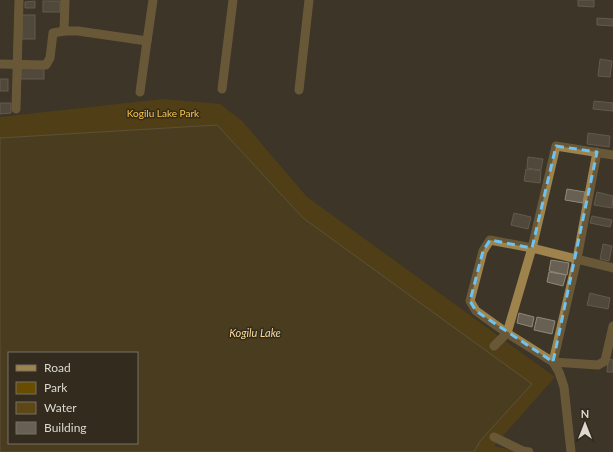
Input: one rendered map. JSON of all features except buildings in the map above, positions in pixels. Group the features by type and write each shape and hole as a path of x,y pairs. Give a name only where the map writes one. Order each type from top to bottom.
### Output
{"street":[{"path":"16,109 19,0"},
{"path":"64,31 65,0"},
{"path":"140,92 153,0"},
{"path":"222,89 233,0"},
{"path":"299,90 309,0"},
{"path":"0,64 46,65 50,58 53,33 64,31 78,31 147,41"},
{"path":"494,346 507,333 532,248 556,146 613,155"},
{"path":"553,362 577,259 597,152"},
{"path":"571,452 564,386 559,372 553,362 507,333 476,311 470,301 483,251 490,240 532,248 613,268"},
{"path":"553,362 598,365 605,361 613,326"},
{"path":"494,437 523,451 529,452"}],"highlighted area":[{"path":"556,146 597,152 553,362 476,311 470,301 483,251 490,240 532,248"}],"green space":[{"name":"Kogilu Lake Park","path":"163,99 220,104 242,121 307,197 555,377 494,446 519,452 474,452 480,441 531,384 303,218 217,125 0,138 0,117"}],"water":[{"name":"Kogilu Lake","path":"217,125 303,218 532,384 480,441 474,452 0,452 0,138"}]}
